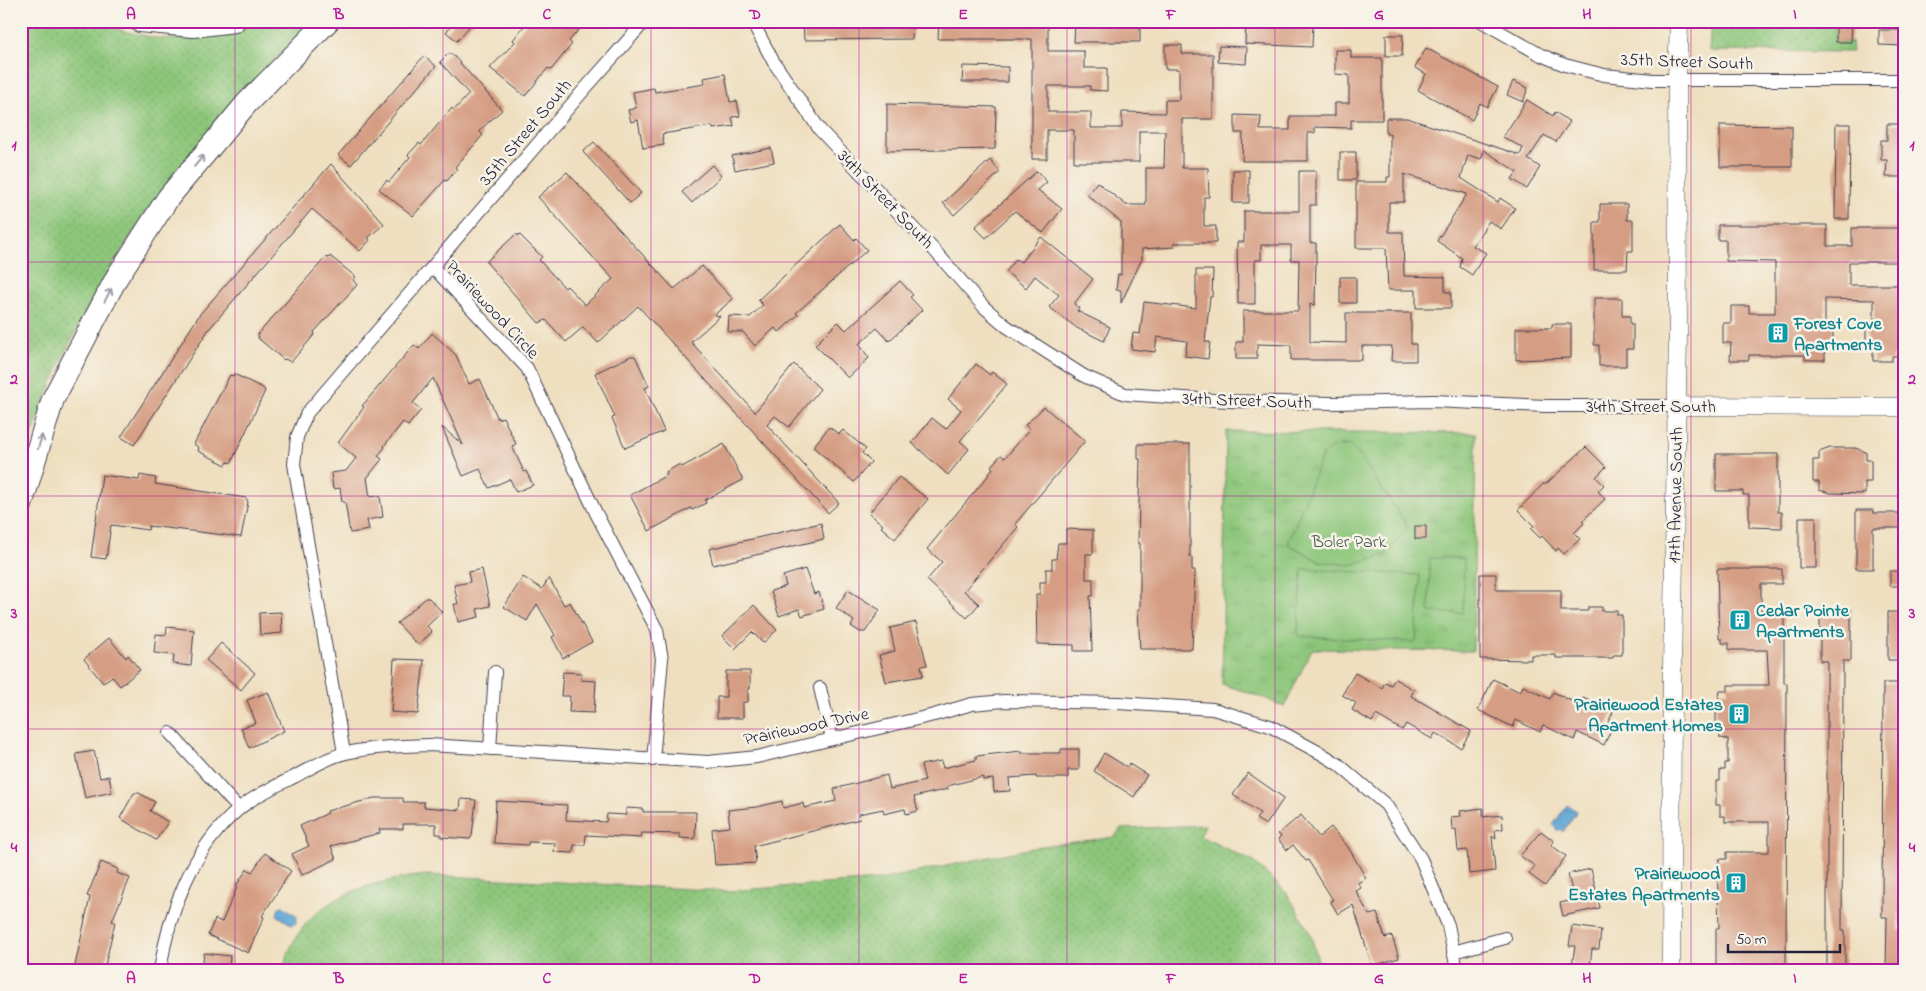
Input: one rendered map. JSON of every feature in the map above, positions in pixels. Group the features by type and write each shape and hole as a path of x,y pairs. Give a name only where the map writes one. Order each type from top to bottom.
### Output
{"highway":[{"path":"140,21 193,26 234,21"},
{"path":"21,506 53,399 117,277 168,198 247,102 328,21"}],"street":[{"name":"35th Street South","path":"433,267 645,21"},
{"name":"34th Street South","path":"752,21 773,61 820,130 935,250 984,307 1006,326 1084,376 1125,394 1228,400 1332,403 1433,401 1546,406 1905,407"},
{"name":"35th Street South","path":"1481,21 1541,55 1565,65 1604,75 1677,80 1905,80"},
{"name":"17th Avenue South","path":"1671,970 1672,668 1677,406 1677,80 1680,21"},
{"name":"Prairiewood Circle","path":"344,753 294,464 297,437 308,413 433,267 527,368 596,514 656,630 662,659 653,760"},
{"path":"490,749 495,672"},
{"path":"820,688 832,739"},
{"name":"Prairiewood Drive","path":"160,970 166,933 182,886 212,838 239,809 278,785 344,753 386,746 420,745 708,762 757,757 934,716 972,704 1004,701 1118,703 1213,710 1270,726 1338,764 1386,806 1421,859 1448,925 1457,970"},
{"path":"170,733 239,809"},
{"path":"1453,952 1505,938"}],"green space":[{"path":"21,21 96,21 123,31 155,38 186,39 222,34 263,21 314,21 246,89 197,145 171,178 122,249 100,286 61,362 42,408 21,468"},
{"path":"1711,21 1836,21 1836,42 1851,42 1852,52 1709,51"},
{"name":"Boler Park","path":"1226,431 1476,433 1473,651 1312,649 1284,707 1267,699 1222,684"},
{"path":"1349,445 1357,452 1408,527 1386,554 1350,565 1319,561 1288,544 1322,456 1330,448"},
{"path":"1430,558 1464,558 1463,613 1429,612"},
{"path":"1302,569 1420,575 1416,642 1298,636"},
{"path":"1205,825 1200,836 1254,862 1287,893 1310,933 1321,970 283,970 291,946 304,927 319,911 337,899 358,890 402,878 426,875 727,891 879,880 1042,846 1115,837 1120,829"}],"water":[{"path":"1567,805 1577,811 1563,832 1560,829 1558,831 1553,825"},
{"path":"283,906 297,916 296,923 292,925 277,915 279,907"}],"building":[{"path":"455,21 474,21 457,41 446,32"},
{"path":"528,21 586,21 569,41 572,44 551,70 548,68 525,96 490,68 515,42 513,40"},
{"path":"803,21 913,21 912,39 804,40"},
{"path":"939,21 1048,21 1048,51 1084,51 1084,68 1107,68 1107,91 1090,90 1090,86 1048,86 1048,112 1091,112 1091,128 1122,128 1122,112 1165,113 1165,100 1179,100 1179,69 1165,69 1165,45 1182,45 1182,54 1213,54 1213,119 1182,119 1182,168 1208,168 1209,197 1204,197 1204,226 1216,226 1216,243 1174,243 1174,247 1142,249 1142,259 1121,303 1121,290 1116,290 1118,274 1121,275 1121,222 1087,195 1097,182 1126,205 1146,205 1146,168 1164,168 1165,131 1139,131 1139,162 1074,162 1074,130 1047,130 1047,159 1032,159 1032,39 938,39"},
{"path":"1075,21 1140,21 1140,42 1074,42"},
{"path":"1246,21 1313,21 1312,47 1245,44"},
{"path":"1836,21 1852,21 1851,42 1836,42"},
{"path":"1879,30 1905,30 1905,46 1879,45"},
{"path":"1386,35 1403,35 1402,56 1386,56"},
{"path":"1219,46 1247,47 1246,64 1218,62"},
{"path":"1426,48 1498,87 1487,107 1480,103 1472,120 1418,90 1426,74 1415,68"},
{"path":"1335,50 1351,50 1351,58 1382,58 1382,120 1351,120 1351,128 1315,127 1315,133 1308,133 1308,161 1242,161 1243,133 1235,133 1235,115 1261,116 1260,130 1290,130 1290,116 1335,116 1335,103 1349,103 1349,75 1335,74"},
{"path":"448,54 452,54 502,110 481,129 480,132 483,135 455,167 457,169 413,216 379,189 387,180 389,182 410,157 408,155 419,143 421,145 452,108 454,110 469,94 440,62"},
{"path":"424,56 436,66 351,165 338,155"},
{"path":"963,66 1008,67 1008,82 962,82"},
{"path":"725,74 730,102 737,101 740,116 732,117 734,126 713,129 712,126 662,134 664,145 643,148 638,120 631,122 628,110 636,108 633,92 654,88 655,92 705,84 704,78"},
{"path":"1513,81 1528,88 1523,102 1507,95"},
{"path":"1527,100 1553,116 1555,112 1570,122 1556,142 1544,135 1528,159 1540,167 1527,189 1512,179 1517,172 1484,150 1481,159 1468,155 1461,178 1498,202 1500,198 1515,208 1501,229 1489,221 1473,246 1486,253 1472,275 1460,267 1462,258 1437,241 1467,194 1404,174 1404,202 1389,202 1389,232 1403,232 1404,276 1445,277 1445,292 1451,292 1451,308 1416,308 1416,290 1388,290 1386,248 1356,248 1356,182 1387,182 1387,177 1390,177 1390,134 1386,134 1386,118 1407,118 1520,155 1523,148 1503,137"},
{"path":"887,104 996,107 995,149 887,151"},
{"path":"1836,124 1850,124 1849,219 1835,219"},
{"path":"1887,124 1905,124 1905,177 1886,177 1887,160 1881,160 1881,140 1887,140"},
{"path":"1720,125 1792,126 1792,167 1720,167"},
{"path":"594,142 641,193 630,203 583,152"},
{"path":"771,148 774,162 735,170 732,156"},
{"path":"1340,152 1356,152 1356,180 1340,180"},
{"path":"990,160 1000,172 954,215 943,203"},
{"path":"331,164 384,224 368,238 370,240 360,251 312,209 209,329 134,445 121,437 200,314"},
{"path":"712,165 721,176 692,203 682,192"},
{"path":"1233,170 1249,170 1249,203 1233,203"},
{"path":"1037,171 1047,182 1038,190 1062,209 1043,233 1015,211 986,238 975,227"},
{"path":"1299,171 1316,171 1316,205 1310,205 1310,243 1316,243 1316,260 1315,305 1310,304 1310,342 1346,343 1346,313 1411,313 1411,344 1416,344 1416,361 1391,361 1392,346 1362,346 1362,360 1291,360 1291,345 1257,344 1257,359 1236,359 1236,342 1243,342 1243,311 1298,311 1299,260 1291,260 1291,245 1261,245 1261,260 1255,260 1255,304 1238,304 1237,242 1244,242 1244,211 1299,211"},
{"path":"567,172 674,289 702,266 733,299 714,315 720,316 691,342 755,412 794,364 820,389 789,427 775,416 767,425 839,503 828,513 638,306 598,343 583,327 566,342 546,320 539,323 487,263 516,234 518,236 519,234 542,257 539,260 565,288 567,286 585,305 613,279 538,197"},
{"path":"1600,204 1627,204 1627,220 1633,220 1633,251 1628,251 1627,270 1594,270 1594,222 1600,222"},
{"path":"840,224 854,240 856,238 867,250 796,313 798,315 779,332 775,328 755,346 743,332 728,332 729,316 750,317 763,305 758,300"},
{"path":"1718,225 1827,225 1827,246 1852,246 1852,228 1905,228 1905,262 1849,262 1849,285 1905,285 1905,356 1892,356 1892,361 1873,361 1873,344 1866,344 1866,325 1874,325 1874,300 1825,299 1825,323 1833,323 1833,343 1825,343 1825,360 1805,360 1805,355 1749,355 1749,360 1730,360 1731,343 1723,343 1723,323 1731,323 1731,306 1749,306 1749,313 1775,313 1775,262 1726,261 1726,240 1718,240"},
{"path":"1041,237 1093,279 1074,304 1079,308 1077,311 1110,327 1104,341 1077,328 1049,307 1059,295 1035,276 1026,288 1006,272 1016,259 1021,262"},
{"path":"330,256 356,277 353,280 357,285 314,332 315,334 291,362 284,360 259,339 258,334 326,257 329,258"},
{"path":"1196,270 1213,270 1212,297 1210,297 1205,342 1210,342 1208,359 1185,356 1187,341 1157,337 1155,352 1131,349 1133,333 1140,334 1144,302 1196,308"},
{"path":"1340,277 1356,277 1356,303 1340,303"},
{"path":"900,281 913,295 910,297 922,310 889,341 877,328 859,344 869,358 848,378 815,345 838,322 846,330"},
{"path":"1594,298 1622,298 1622,316 1630,316 1630,324 1633,324 1633,349 1626,349 1626,366 1599,366 1599,345 1594,345"},
{"path":"1552,324 1571,324 1571,358 1516,360 1516,328 1552,328"},
{"path":"432,333 456,355 469,384 480,379 498,419 503,417 516,444 512,446 524,472 526,471 533,485 516,492 510,479 489,488 480,469 463,476 442,427 463,445 433,378 413,403 421,410 408,426 403,422 384,446 378,456 382,459 367,478 370,497 380,496 383,517 367,520 369,530 350,533 345,502 342,502 340,488 333,489 331,473 346,471 356,458 338,443 364,407 362,406 414,345 419,349"},
{"path":"631,356 635,356 649,386 645,388 664,431 625,448 612,418 615,417 595,373"},
{"path":"976,364 990,375 992,372 1007,384 960,441 969,449 948,475 912,443 932,418 946,429 961,410 948,399"},
{"path":"234,374 263,388 265,391 231,463 228,462 226,465 198,451 199,448 194,444 230,375 233,376"},
{"path":"1044,407 1085,441 1015,524 1018,527 964,591 979,604 967,618 927,580 942,562 927,549 987,477 993,468 991,466 1001,455 1005,458 1030,429 1025,425"},
{"path":"829,427 839,434 843,430 866,449 862,453 871,462 854,482 813,447"},
{"path":"724,444 743,480 705,500 706,503 692,510 691,508 649,531 630,495 667,475 666,472 680,464 682,467"},
{"path":"1138,444 1190,444 1190,557 1192,557 1192,570 1195,570 1192,649 1140,649 1138,609 1140,609 1140,543 1138,543 1140,459 1138,459"},
{"path":"1586,447 1606,467 1596,477 1604,485 1598,491 1605,499 1582,521 1584,523 1574,533 1580,539 1564,554 1558,548 1556,551 1542,536 1540,538 1531,529 1534,526 1518,510 1543,484 1546,484"},
{"path":"1830,448 1855,448 1866,452 1866,460 1871,460 1871,482 1865,482 1865,494 1830,493 1819,490 1819,482 1813,482 1813,460 1819,460 1819,452"},
{"path":"1716,454 1778,454 1778,512 1782,512 1782,528 1749,527 1749,495 1743,495 1743,491 1716,491"},
{"path":"102,475 139,480 140,475 156,478 155,484 246,498 248,502 241,537 149,526 148,530 111,525 106,559 91,557"},
{"path":"899,477 928,499 895,539 869,513"},
{"path":"1856,510 1873,510 1873,513 1905,513 1905,528 1873,528 1873,569 1856,569"},
{"path":"1799,517 1816,517 1816,568 1799,568"},
{"path":"821,523 824,539 713,565 709,549"},
{"path":"1415,526 1426,526 1426,539 1415,539"},
{"path":"1066,529 1093,530 1093,554 1086,554 1086,579 1093,579 1093,596 1090,596 1092,651 1074,651 1074,645 1037,644 1036,594 1040,594 1040,582 1046,582 1046,569 1052,569 1052,559 1056,559 1058,543 1066,543"},
{"path":"482,569 490,606 477,609 479,617 458,622 454,604 458,604 454,585 470,582 468,572"},
{"path":"805,569 814,594 819,592 824,609 802,616 799,609 779,616 771,591 786,586 783,576"},
{"path":"1717,569 1782,569 1782,584 1761,584 1761,608 1762,611 1784,611 1784,683 1787,683 1786,970 1716,970 1716,928 1719,928 1717,863 1719,863 1719,859 1727,859 1727,852 1769,852 1769,822 1725,822 1725,816 1720,816 1720,805 1716,805 1716,781 1720,781 1720,770 1725,770 1725,763 1728,763 1728,739 1720,738 1718,726 1716,726 1716,702 1718,702 1720,691 1728,691 1728,685 1769,685 1767,650 1729,650 1729,643 1722,643 1722,639 1719,639"},
{"path":"1890,571 1905,571 1905,586 1890,586"},
{"path":"1480,574 1496,574 1496,590 1561,590 1561,611 1588,611 1588,607 1602,607 1602,611 1617,611 1617,615 1622,615 1622,655 1613,655 1613,658 1556,658 1556,655 1531,655 1531,660 1480,659"},
{"path":"523,577 542,589 549,578 564,605 570,602 592,642 563,658 552,637 555,635 537,604 527,621 504,607"},
{"path":"848,590 880,610 865,632 860,632 851,626 854,621 836,608"},
{"path":"426,598 429,598 442,612 427,626 432,632 418,645 397,623"},
{"path":"754,605 777,630 763,643 752,632 735,649 722,636"},
{"path":"1820,609 1851,609 1851,661 1843,661 1842,930 1845,930 1845,970 1827,970 1827,661 1820,661"},
{"path":"281,612 282,633 260,635 259,613"},
{"path":"1888,612 1904,612 1904,660 1888,660"},
{"path":"916,622 927,665 921,666 923,676 886,682 879,655 895,651 890,628"},
{"path":"167,627 194,630 191,666 173,664 174,655 154,653 156,634 166,635"},
{"path":"109,638 126,658 128,655 140,670 120,686 112,676 103,683 84,659"},
{"path":"221,643 255,673 241,690 206,660"},
{"path":"394,659 424,660 418,714 391,712"},
{"path":"726,671 750,671 750,689 748,689 748,702 743,702 743,718 717,718 717,697 726,697"},
{"path":"563,672 582,673 581,680 596,681 594,713 569,712 570,696 561,696"},
{"path":"1355,673 1382,688 1385,682 1391,685 1395,679 1414,690 1411,696 1471,731 1461,748 1435,733 1432,739 1406,724 1402,730 1376,715 1372,722 1352,710 1356,703 1342,695"},
{"path":"1493,679 1520,692 1523,686 1550,699 1553,692 1580,705 1583,698 1613,712 1607,725 1612,728 1604,745 1577,732 1574,740 1543,725 1540,732 1516,720 1513,727 1478,710"},
{"path":"1883,683 1900,683 1899,930 1903,930 1903,970 1886,970 1887,917 1882,917"},
{"path":"268,692 284,731 249,748 241,728 256,723 247,700"},
{"path":"1061,749 1079,749 1079,770 1068,770 1068,778 1036,778 1036,776 1009,778 1010,791 994,792 993,779 983,780 983,777 947,786 948,789 914,797 918,811 906,814 905,809 884,814 883,809 859,814 860,819 754,846 756,863 715,865 712,829 730,827 728,810 757,807 782,801 783,808 803,803 804,808 836,801 834,789 887,775 890,789 925,781 921,765 941,761 943,768 976,760 976,756 1021,751 1021,753 1061,753"},
{"path":"94,751 100,778 109,776 112,792 85,798 76,754"},
{"path":"1104,753 1127,767 1129,764 1147,775 1134,797 1094,771"},
{"path":"1248,773 1284,798 1266,825 1256,819 1260,813 1233,795"},
{"path":"134,793 139,793 155,802 150,811 168,822 156,840 120,818"},
{"path":"374,798 403,798 403,802 424,802 424,807 460,810 461,799 476,800 472,836 470,839 441,837 441,834 436,834 436,824 403,824 403,829 379,829 380,833 331,846 336,859 302,875 292,854 309,846 300,826 328,813 327,811"},
{"path":"496,801 567,805 566,820 606,822 607,814 626,815 626,808 643,809 643,812 696,812 695,839 680,838 680,834 642,833 641,838 586,835 585,845 574,845 573,853 554,852 555,843 528,842 528,845 494,843"},
{"path":"1483,808 1483,817 1502,815 1503,829 1495,830 1496,839 1492,836 1495,871 1469,874 1467,850 1458,851 1456,830 1452,830 1451,817 1461,816 1460,811"},
{"path":"1301,815 1319,837 1331,827 1348,847 1366,878 1358,883 1361,888 1356,891 1369,915 1377,913 1385,938 1392,936 1399,958 1372,966 1353,905 1338,914 1330,901 1333,900 1308,860 1306,861 1293,845 1287,850 1278,839 1281,836 1278,834"},
{"path":"1541,831 1554,841 1551,845 1566,856 1545,886 1529,874 1535,866 1520,856"},
{"path":"265,853 291,871 262,916 264,917 248,953 208,935 215,919 222,922 236,886 247,869 252,872"},
{"path":"101,862 118,869 117,873 130,878 112,921 115,922 104,970 74,970 90,897 87,896"},
{"path":"1591,869 1600,908 1563,916 1560,903 1574,900 1568,874"},
{"path":"1572,926 1601,930 1599,949 1592,949 1590,967 1572,965 1575,946 1569,946"},
{"path":"204,953 230,956 229,970 202,970"}],"place":[{"name":"Forest Cove Apartments","path":"1778,333"},
{"name":"Cedar Pointe Apartments","path":"1740,620"},
{"name":"Prairiewood Estates Apartment Homes","path":"1739,714"},
{"name":"Prairiewood Estates Apartments","path":"1736,883"}]}
